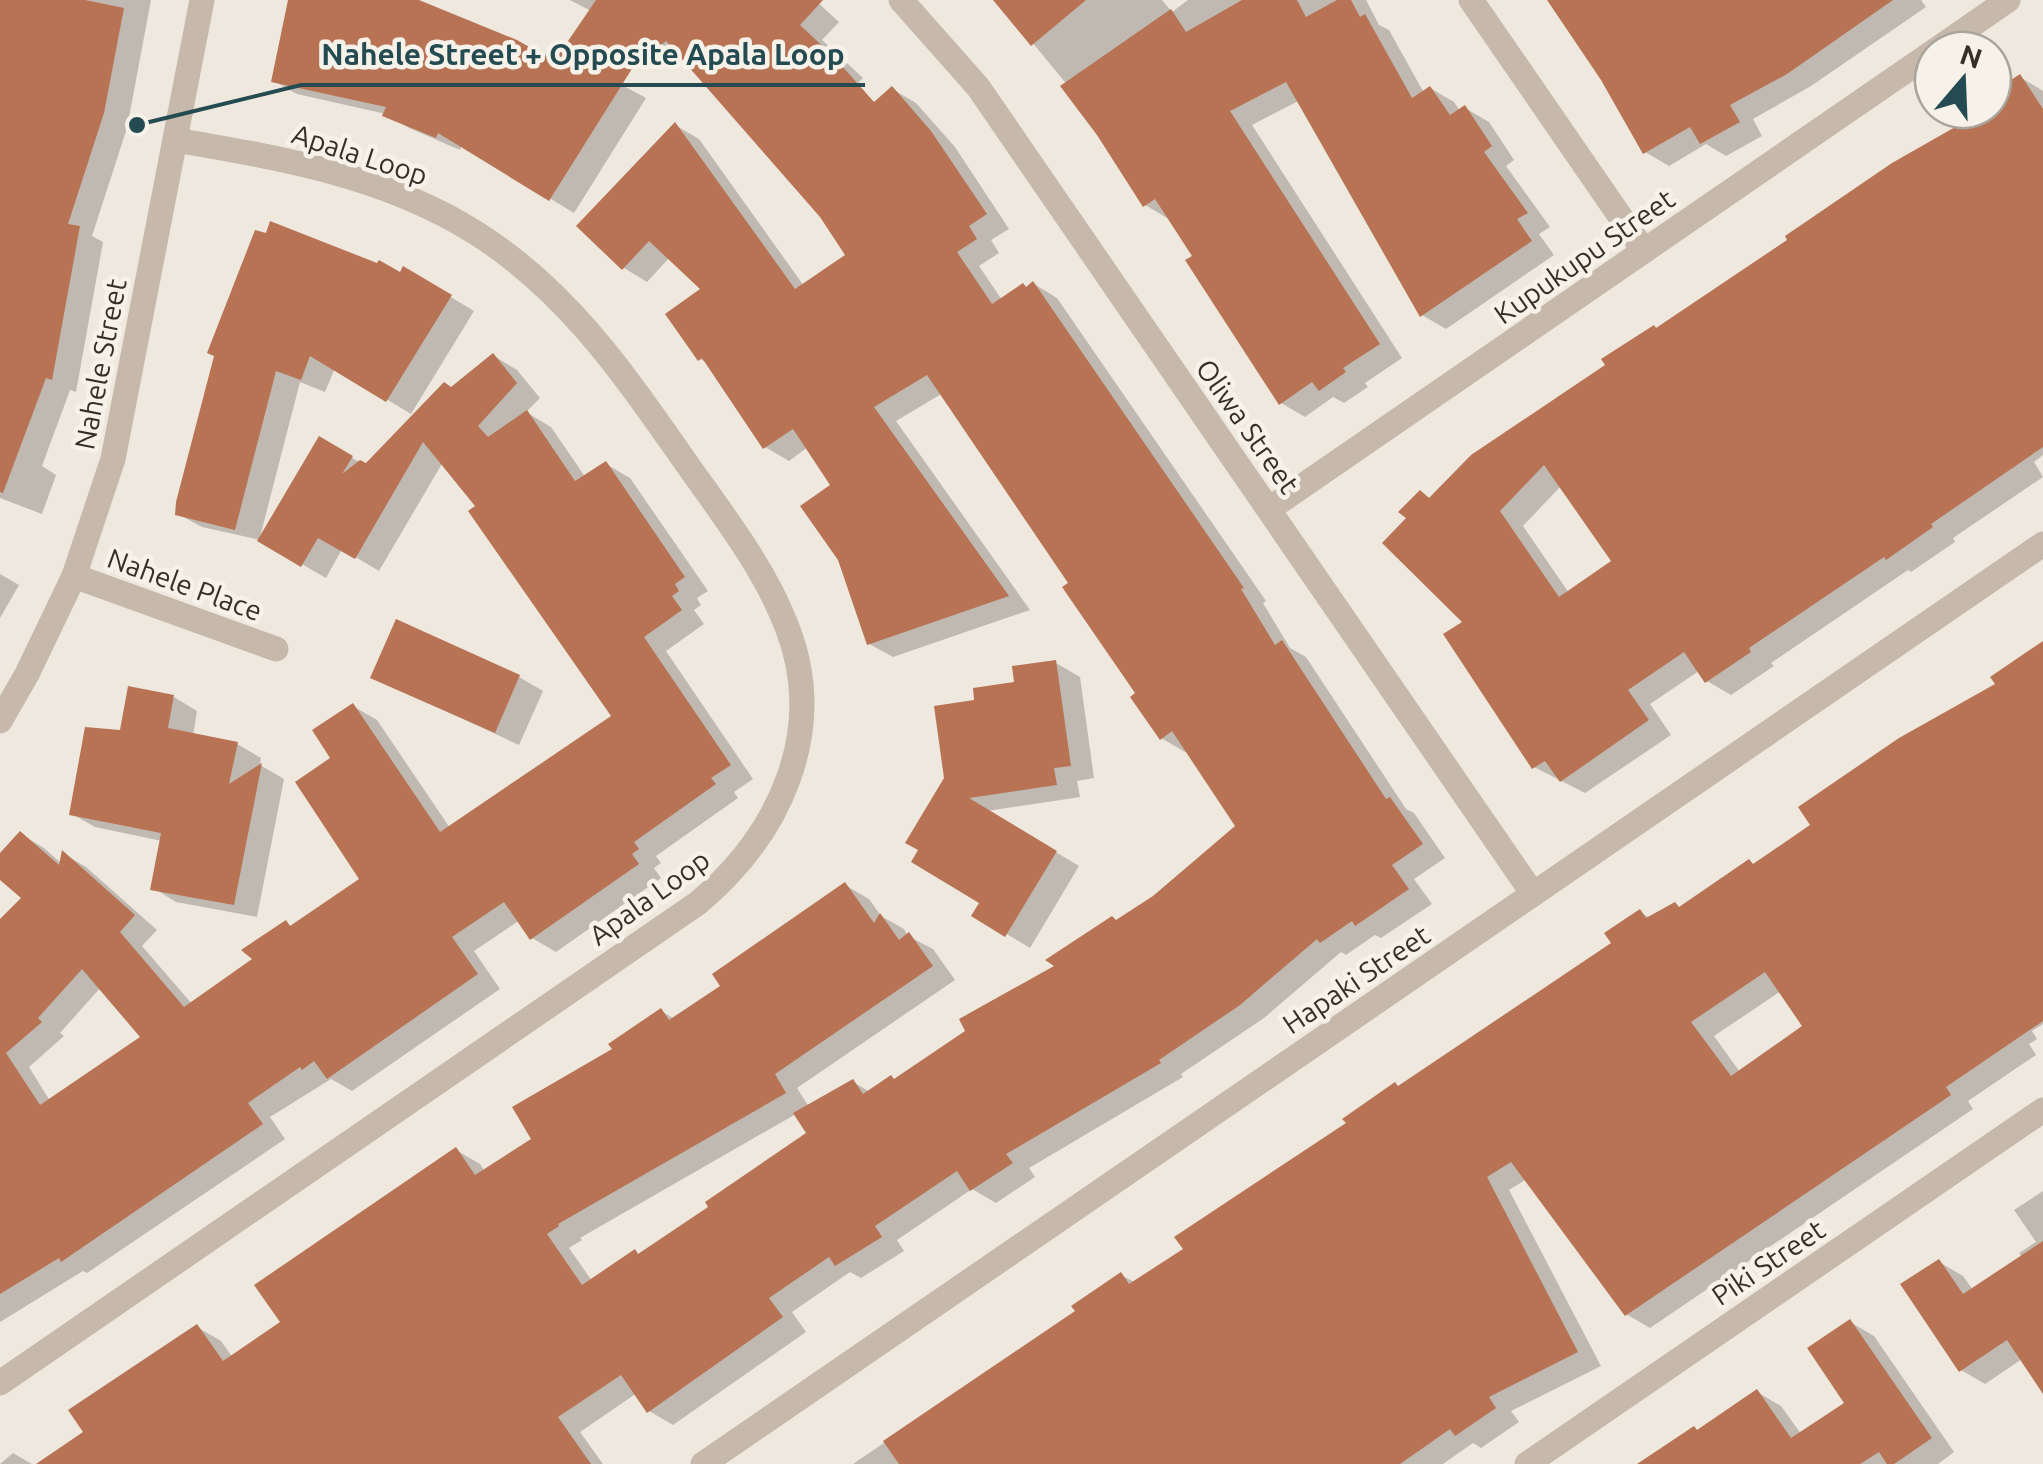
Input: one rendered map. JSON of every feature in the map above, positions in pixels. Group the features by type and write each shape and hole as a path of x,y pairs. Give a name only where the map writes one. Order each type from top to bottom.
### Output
{"street":[{"name":"Nahele Street","path":"0,720 74,576 113,459 202,0"},
{"name":"Oliwa Street","path":"902,0 978,87 1533,894"},
{"path":"1471,0 1644,252"},
{"name":"Kupukupu Street","path":"1964,30 2008,0"},
{"name":"Kupukupu Street","path":"1269,510 1913,66"},
{"name":"Apala Loop","path":"0,1383 698,902 731,875 755,846 786,786 798,745 799,670 788,629 774,598 647,407 572,310 529,271 478,234 377,184 281,158 175,140"},
{"name":"Hapaki Street","path":"703,1464 2043,544"},
{"name":"Nahele Place","path":"74,576 276,649"},
{"name":"Piki Street","path":"1527,1464 2043,1110"}],"building":[{"path":"0,0 85,0 124,8 104,113 68,224 80,226 52,380 46,378 3,493 0,492"},
{"path":"288,0 419,0 517,40 552,60 596,0 823,0 800,25 874,102 892,86 931,131 987,214 969,226 977,239 957,252 992,304 1023,283 1026,287 1033,281 1244,588 1241,589 1275,645 1282,640 1386,799 1390,797 1423,844 1392,865 1409,889 1355,926 1352,921 1320,943 1317,939 1240,1005 1159,1060 1161,1063 1006,1154 1013,1163 970,1191 957,1171 875,1226 882,1237 835,1266 829,1257 769,1298 783,1317 647,1413 621,1375 558,1417 591,1464 36,1464 83,1432 68,1410 197,1324 223,1361 280,1322 254,1285 456,1147 475,1175 531,1139 512,1107 612,1049 608,1044 661,1008 669,1020 720,986 712,974 845,882 874,923 880,913 899,940 909,932 933,966 775,1074 786,1093 558,1224 547,1234 582,1285 635,1249 638,1254 708,1207 705,1202 806,1133 793,1113 853,1079 863,1094 891,1075 894,1079 965,1031 959,1019 1054,966 1045,960 1112,916 1116,920 1153,896 1235,826 1172,731 1160,740 1130,697 1135,693 1062,587 1068,583 927,375 874,407 1009,596 867,645 838,560 800,506 830,485 793,429 763,449 702,358 698,361 665,314 700,289 649,241 622,270 576,226 675,122 795,289 845,255 820,217 666,41 652,52 645,48 549,201 438,133 436,138 382,116 386,107 271,82"},
{"path":"993,0 1086,0 1031,46"},
{"path":"1242,0 1297,0 1306,17 1337,0 1351,0 1360,17 1365,14 1412,98 1430,86 1450,115 1465,105 1492,146 1484,152 1528,213 1517,219 1532,241 1420,317 1286,82 1230,111 1380,344 1343,368 1346,372 1319,391 1312,382 1279,405 1185,260 1192,256 1155,199 1143,207 1060,86 1171,9 1186,32"},
{"path":"1547,0 1893,0 1787,74 1730,105 1740,122 1700,144 1690,127 1643,154 1601,80"},
{"path":"2020,74 2043,109 2043,447 1886,560 1884,557 1749,648 1751,652 1705,683 1684,652 1628,690 1649,720 1560,782 1545,761 1532,769 1443,634 1462,622 1382,543 1406,518 1398,512 1420,490 1429,498 1471,455 1605,365 1601,359 1654,325 1656,328 1787,240 1785,236 1892,163 1950,130 2013,130 2013,79","holes":["1544,465 1611,561 1559,597 1500,511"]},
{"path":"270,221 377,263 379,260 400,272 403,266 452,295 386,402 310,356 301,380 276,371 235,530 175,515 176,502 214,356 207,353 255,230 266,233"},
{"path":"493,353 517,383 478,426 488,437 527,410 575,481 606,461 685,577 675,584 679,591 672,596 682,610 644,637 731,765 711,778 716,784 634,842 639,849 632,854 639,864 530,940 504,902 452,937 478,974 327,1079 314,1061 302,1070 300,1067 248,1103 263,1124 61,1262 59,1258 0,1294 0,919 21,898 0,880 0,853 20,831 59,865 62,850 135,915 120,932 184,1007 252,959 241,950 286,920 290,926 359,879 295,782 330,758 312,730 353,703 440,832 611,716 468,511 475,506 423,442 355,559 318,538 301,567 257,541 319,436 353,456 342,474 360,460 366,463 444,382 451,387","holes":["82,969 140,1037 40,1105 6,1053 42,1022 38,1018"]},
{"path":"396,619 520,675 495,733 370,678"},
{"path":"2043,641 2043,1021 1946,1087 1951,1095 1625,1316 1511,1162 1487,1177 1578,1352 1489,1397 1496,1408 1455,1436 1450,1429 1400,1464 899,1464 883,1441 1075,1311 1071,1306 1121,1272 1129,1284 1183,1249 1174,1237 1346,1123 1342,1119 1395,1082 1398,1086 1611,943 1604,933 1640,909 1646,918 1675,902 1679,907 1749,859 1753,864 1810,825 1798,807 1899,738 1995,684 1990,677","holes":["1765,972 1802,1026 1731,1076 1691,1022"]},
{"path":"1056,660 1071,766 1054,768 1057,785 969,798 1057,851 1005,937 971,916 979,903 911,862 918,850 905,843 944,778 934,706 974,700 973,688 1014,682 1012,666"},
{"path":"128,686 174,695 168,728 238,742 229,784 262,763 234,905 150,890 161,833 69,815 85,727 120,730"},
{"path":"2043,1241 2043,1394 2007,1340 1959,1372 1900,1284 1939,1259 1963,1294"},
{"path":"1850,1319 1932,1438 1894,1464 1887,1464 1879,1452 1860,1464 1637,1464 1757,1389 1791,1438 1844,1403 1807,1348"}],"place":[{"name":"Nahele Street + Opposite Apala Loop","path":"137,125"}]}
